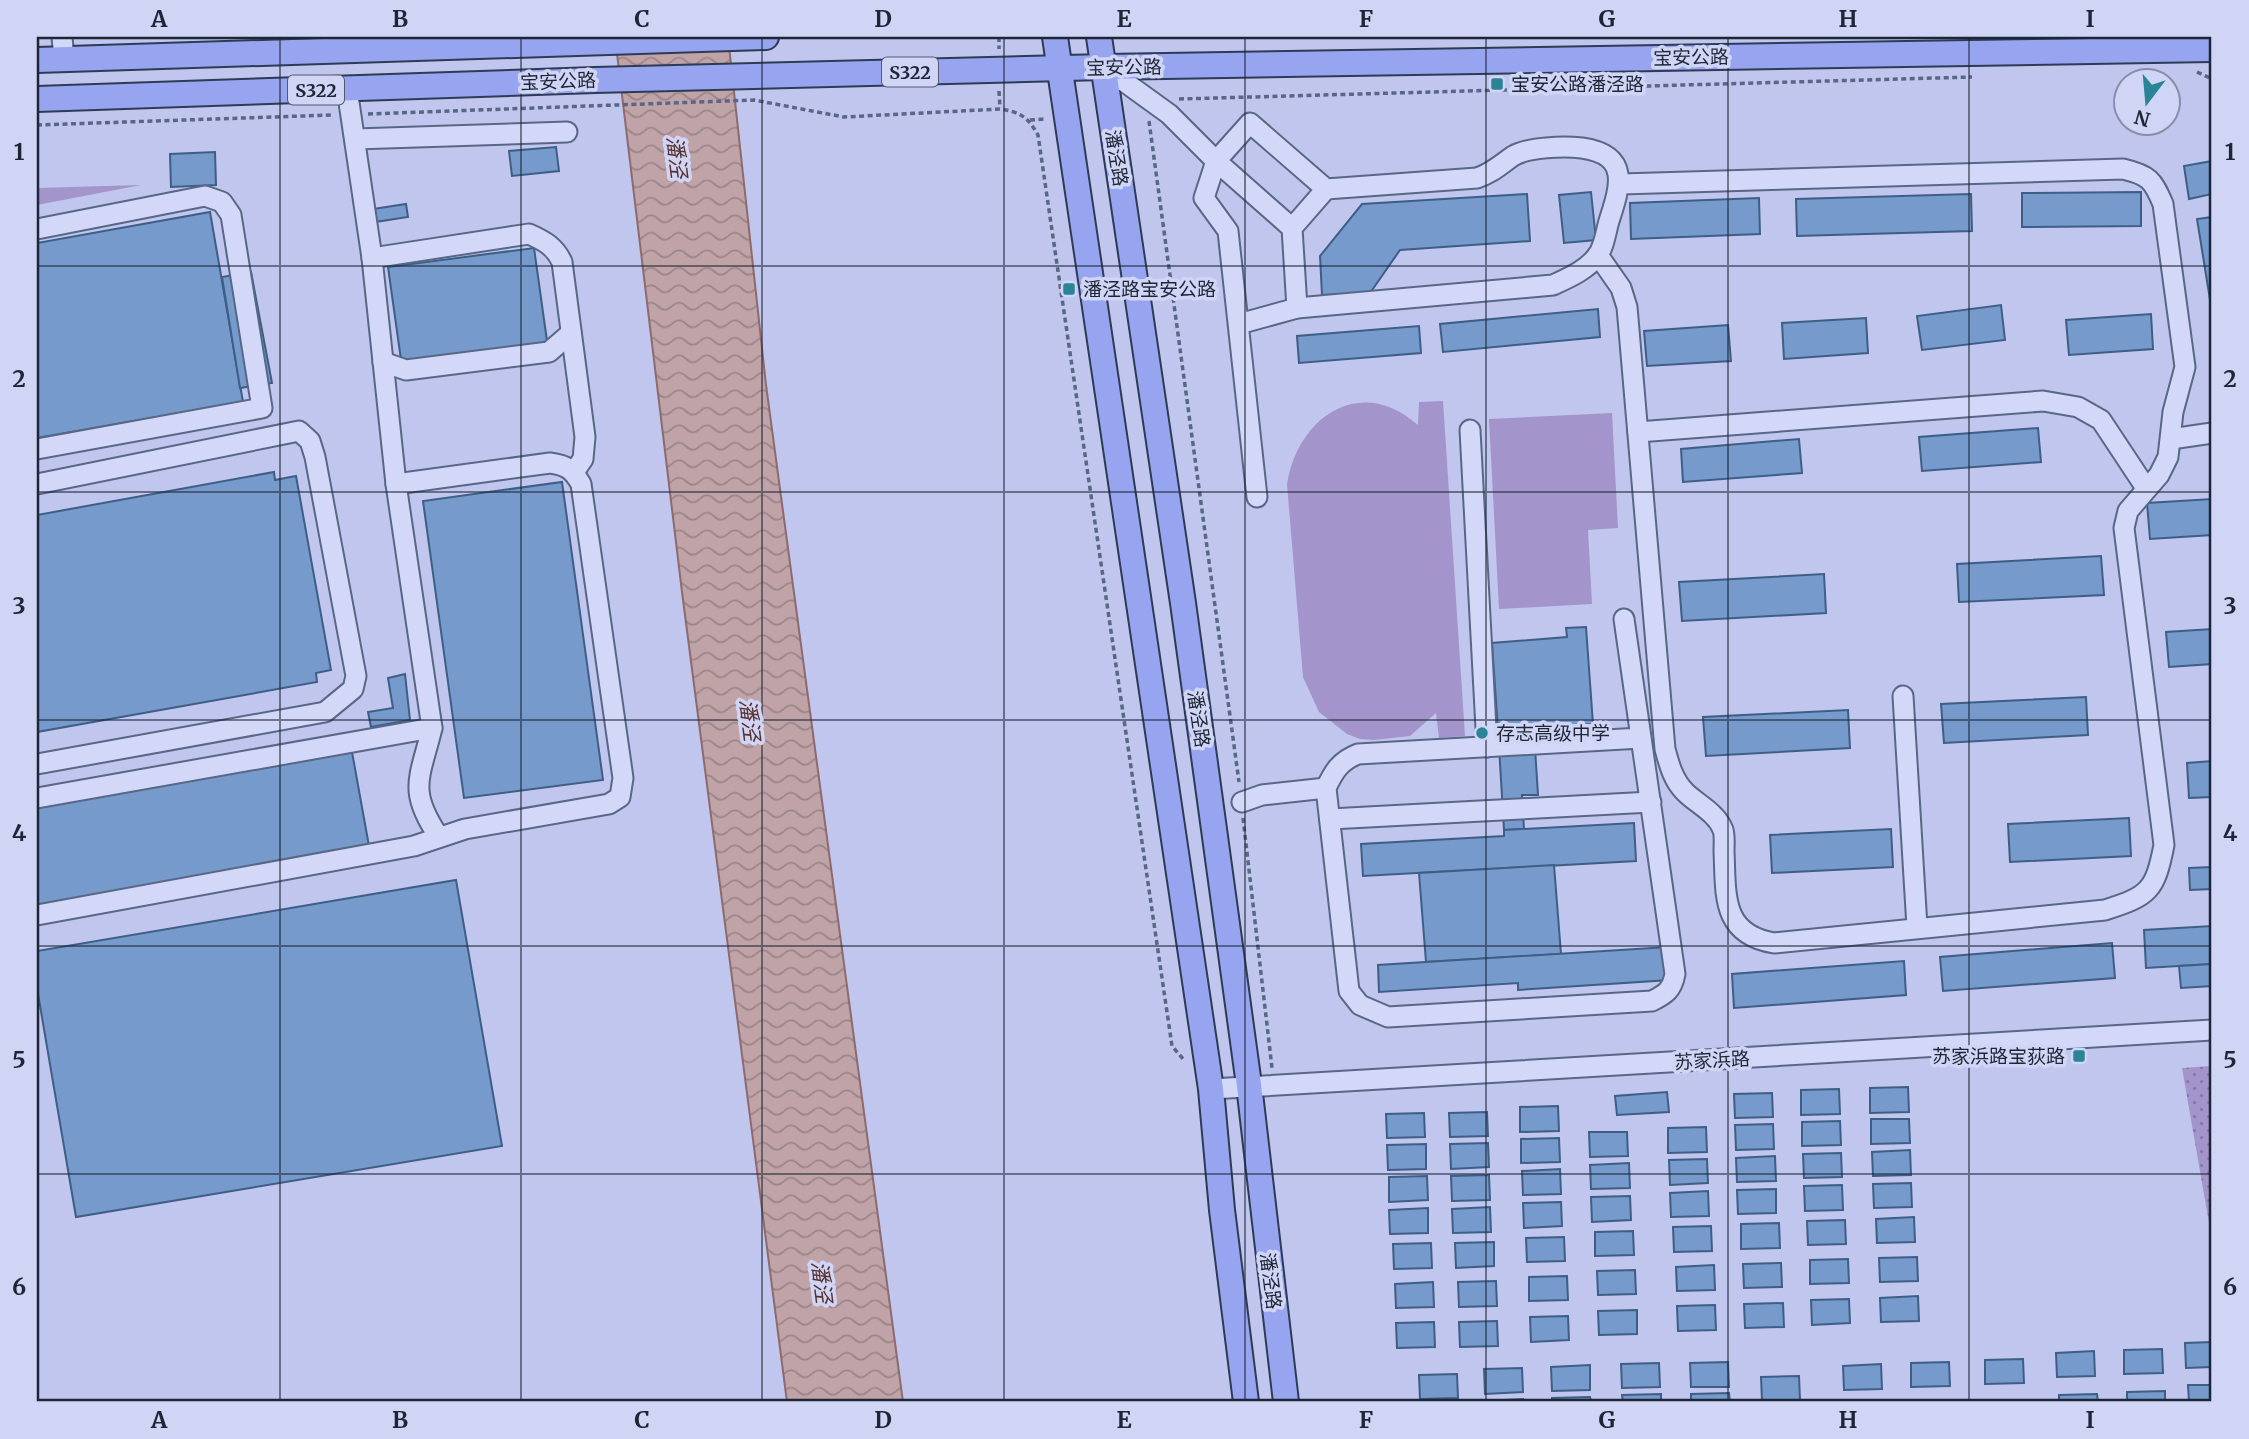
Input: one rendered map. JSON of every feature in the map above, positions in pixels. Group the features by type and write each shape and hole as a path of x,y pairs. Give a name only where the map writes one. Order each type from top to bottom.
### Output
{"main road":[{"name":"宝安公路","path":"37,60 63,48 591,42 766,37"},
{"name":"潘泾路","path":"1055,37 1211,1089 1222,1210 1246,1402"},
{"name":"潘泾路","path":"1099,37 1183,603 1249,1085 1286,1402"},
{"name":"宝安公路","path":"37,99 1060,68 2212,49"}],"street":[{"path":"1104,67 1169,114 1216,161 1292,228"},
{"path":"347,89 372,258 396,484 432,728 417,783 425,817 439,837"},
{"path":"1257,497 1228,231 1204,198 1216,161 1250,123 1326,189"},
{"path":"355,139 567,132"},
{"path":"1239,324 1297,308 1553,285 1582,270 1598,255 1621,184 1617,171 1609,159 1580,148 1530,151 1514,155 1491,174 1477,178 1326,189 1292,228 1297,308"},
{"path":"1598,255 1621,288 1627,307 1665,749 1671,771 1684,791 1713,816 1724,830 1726,898 1731,917 1756,940 1774,943 2105,910 2138,900 2157,877 2164,845 2124,528 2128,511 2159,475 2168,457 2173,412 2185,367 2163,204 2156,187 2145,174 2123,169 1621,184"},
{"path":"37,229 205,196 222,202 231,215 261,408 37,449"},
{"path":"372,258 529,234 544,240 557,251 562,262 586,450 574,472"},
{"path":"383,362 406,370 549,352 571,333"},
{"path":"1638,432 2043,401 2078,407 2101,420 2146,488"},
{"path":"1470,430 1487,747"},
{"path":"37,484 299,431 310,441 315,457 356,676 353,689 325,712 37,764"},
{"path":"2171,439 2212,433"},
{"path":"37,915 414,846 465,829 609,804 620,797 624,789 581,484 574,472 564,465 550,463 396,484"},
{"path":"1624,619 1675,974 1667,993 1652,1001 1388,1017 1360,1005 1349,991 1326,788 1334,771 1345,759 1358,754 1641,738"},
{"path":"1903,696 1917,927"},
{"path":"37,798 432,728"},
{"path":"1242,802 1262,795 1326,788"},
{"path":"1330,819 1651,802"},
{"name":"苏家浜路","path":"1211,1089 1274,1083 2079,1040 2212,1030"}],"path":[{"path":"2193,71 2212,79"},
{"name":"宝安公路","path":"1172,100 1979,76"},
{"name":"宝安公路","path":"37,125 754,100 844,117 1000,108 1021,113 1030,120 1038,135 1172,1046 1187,1063"},
{"name":"潘泾路","path":"1152,111 1150,137 1242,802 1274,1083"}],"shaded area":[{"path":"141,185 37,205 37,188"},
{"path":"1443,401 1465,736 1439,738 1436,713 1410,736 1360,739 1347,734 1319,712 1303,677 1287,484 1293,460 1304,439 1318,422 1335,410 1354,403 1375,403 1396,410 1418,425 1419,402"},
{"path":"1612,413 1618,528 1588,530 1592,604 1499,609 1489,419"},
{"path":"2212,1066 2212,1240 2182,1068"}],"water":[{"name":"潘泾","path":"615,37 728,37 766,385 903,1402 787,1402 682,592"}],"building":[{"path":"556,147 559,171 512,176 509,151"},
{"path":"215,152 216,185 171,187 170,154"},
{"path":"2212,161 2212,194 2189,199 2184,166"},
{"path":"1591,192 1596,240 1564,243 1559,195"},
{"path":"2141,192 2141,226 2022,227 2022,193"},
{"path":"1527,194 1530,241 1400,250 1370,293 1322,295 1320,256 1362,204"},
{"path":"1971,194 1972,231 1797,236 1796,199"},
{"path":"1759,198 1760,234 1631,239 1630,203"},
{"path":"406,204 408,217 375,222 373,209"},
{"path":"210,212 243,402 37,438 37,243"},
{"path":"2212,217 2212,312 2197,219"},
{"path":"534,248 548,348 402,367 388,267"},
{"path":"251,272 272,383 240,388 222,277"},
{"path":"2001,305 2005,340 1922,350 1917,316"},
{"path":"1598,309 1600,337 1443,352 1440,324"},
{"path":"2151,314 2153,349 2069,355 2066,320"},
{"path":"1866,318 1868,353 1784,359 1782,323"},
{"path":"1728,325 1731,361 1647,366 1644,331"},
{"path":"1419,326 1421,353 1299,363 1297,336"},
{"path":"2038,428 2041,462 1922,471 1919,437"},
{"path":"1799,439 1802,473 1683,482 1681,449"},
{"path":"274,472 275,480 296,476 331,670 316,673 317,682 37,732 37,515"},
{"path":"562,482 603,780 464,798 423,501"},
{"path":"2212,499 2212,535 2150,539 2147,503"},
{"path":"2101,556 2104,595 1959,602 1957,564"},
{"path":"1824,574 1826,613 1682,621 1679,582"},
{"path":"1586,627 1593,724 1498,730 1492,643 1567,637 1566,628"},
{"path":"2212,629 2212,664 2169,667 2166,632"},
{"path":"405,674 410,720 371,727 368,712 393,708 388,678"},
{"path":"2086,697 2088,735 1944,743 1941,704"},
{"path":"1848,710 1850,748 1706,756 1703,717"},
{"path":"1517,729 1518,749 1535,748 1538,795 1522,795 1524,829 1504,830 1498,730"},
{"path":"352,752 369,846 37,905 37,808"},
{"path":"2212,761 2212,797 2189,798 2187,763"},
{"path":"2129,818 2131,856 2010,862 2008,824"},
{"path":"1634,823 1636,861 1363,876 1361,844 1504,836 1504,830"},
{"path":"1891,829 1893,867 1772,873 1770,835"},
{"path":"1554,865 1561,954 1426,962 1419,873"},
{"path":"2212,867 2212,889 2190,890 2189,868"},
{"path":"456,880 502,1146 76,1217 37,988 37,951"},
{"path":"2212,926 2212,964 2146,968 2144,930"},
{"path":"2112,943 2115,978 1943,991 1940,957"},
{"path":"1668,947 1670,980 1518,990 1518,983 1379,992 1378,965"},
{"path":"1904,961 1906,995 1734,1008 1732,974"},
{"path":"2212,964 2212,986 2181,988 2179,966"},
{"path":"1908,1087 1909,1112 1870,1113 1870,1088"},
{"path":"1839,1089 1840,1114 1801,1115 1801,1090"},
{"path":"1667,1092 1669,1112 1617,1115 1615,1096"},
{"path":"1772,1093 1773,1117 1735,1118 1734,1094"},
{"path":"1558,1106 1559,1131 1520,1132 1520,1107"},
{"path":"1487,1112 1488,1136 1450,1137 1449,1113"},
{"path":"1424,1113 1425,1137 1387,1138 1386,1114"},
{"path":"1871,1119 1909,1119 1910,1143 1871,1144"},
{"path":"1840,1121 1841,1145 1802,1146 1802,1122"},
{"path":"1773,1124 1774,1149 1736,1150 1735,1125"},
{"path":"1706,1127 1707,1152 1668,1153 1668,1128"},
{"path":"1589,1132 1627,1132 1628,1156 1590,1157"},
{"path":"1559,1138 1560,1162 1521,1163 1521,1139"},
{"path":"1488,1143 1489,1167 1451,1169 1450,1144"},
{"path":"1426,1144 1426,1169 1388,1170 1387,1145"},
{"path":"1910,1150 1911,1175 1873,1176 1872,1152"},
{"path":"1841,1153 1842,1177 1804,1178 1803,1154"},
{"path":"1775,1156 1776,1181 1737,1182 1736,1158"},
{"path":"1707,1159 1708,1183 1670,1185 1669,1160"},
{"path":"1629,1163 1630,1188 1591,1189 1590,1165"},
{"path":"1560,1169 1561,1194 1523,1195 1522,1171"},
{"path":"1489,1175 1490,1200 1452,1201 1451,1176"},
{"path":"1427,1176 1428,1200 1389,1202 1389,1177"},
{"path":"1911,1183 1912,1207 1874,1208 1873,1184"},
{"path":"1842,1185 1843,1210 1805,1211 1804,1186"},
{"path":"1776,1189 1776,1213 1738,1214 1737,1190"},
{"path":"1708,1191 1709,1216 1671,1217 1670,1193"},
{"path":"1630,1196 1631,1220 1592,1222 1591,1197"},
{"path":"1561,1202 1562,1226 1524,1228 1523,1203"},
{"path":"1490,1207 1491,1232 1453,1233 1452,1209"},
{"path":"1428,1208 1428,1233 1390,1234 1389,1210"},
{"path":"1914,1217 1915,1242 1877,1243 1876,1219"},
{"path":"1845,1220 1846,1244 1808,1245 1807,1221"},
{"path":"1779,1223 1780,1248 1741,1249 1741,1224"},
{"path":"1711,1226 1712,1251 1674,1252 1673,1227"},
{"path":"1633,1231 1634,1255 1595,1256 1595,1232"},
{"path":"1564,1237 1565,1261 1527,1262 1526,1238"},
{"path":"1494,1242 1494,1266 1456,1268 1455,1243"},
{"path":"1431,1243 1432,1268 1394,1269 1393,1244"},
{"path":"1917,1257 1918,1281 1880,1282 1879,1258"},
{"path":"1848,1259 1849,1283 1810,1284 1810,1260"},
{"path":"1781,1263 1782,1287 1744,1288 1743,1264"},
{"path":"1714,1265 1715,1290 1677,1291 1676,1267"},
{"path":"1635,1270 1636,1294 1598,1295 1597,1271"},
{"path":"1567,1276 1568,1300 1529,1301 1529,1277"},
{"path":"1496,1281 1497,1306 1459,1307 1458,1282"},
{"path":"1433,1282 1434,1307 1396,1308 1395,1284"},
{"path":"1918,1296 1919,1321 1881,1322 1880,1298"},
{"path":"1849,1299 1850,1323 1812,1325 1811,1300"},
{"path":"1783,1303 1784,1327 1745,1328 1744,1304"},
{"path":"1715,1305 1716,1330 1678,1331 1677,1306"},
{"path":"1637,1310 1637,1334 1599,1335 1598,1311"},
{"path":"1568,1316 1569,1340 1531,1342 1530,1317"},
{"path":"1497,1321 1498,1346 1460,1347 1459,1322"},
{"path":"1434,1322 1435,1347 1397,1348 1396,1323"},
{"path":"2212,1342 2212,1367 2186,1368 2185,1343"},
{"path":"2162,1349 2163,1373 2124,1374 2124,1350"},
{"path":"2094,1351 2095,1376 2057,1377 2056,1353"},
{"path":"2023,1359 2024,1383 1985,1384 1985,1360"},
{"path":"1728,1362 1729,1387 1691,1387 1690,1363"},
{"path":"1949,1362 1950,1386 1911,1387 1911,1363"},
{"path":"1659,1363 1660,1387 1622,1388 1621,1364"},
{"path":"1881,1364 1882,1389 1844,1390 1843,1366"},
{"path":"1590,1365 1590,1390 1552,1391 1551,1367"},
{"path":"1522,1368 1523,1392 1485,1394 1484,1369"},
{"path":"1457,1374 1458,1398 1420,1399 1419,1375"},
{"path":"1799,1376 1800,1400 1762,1401 1761,1377"},
{"path":"2188,1385 2212,1385 2212,1402 2189,1402"},
{"path":"2165,1391 2165,1402 2127,1402 2127,1392"},
{"path":"1729,1393 1730,1402 1691,1402 1691,1394"},
{"path":"1661,1394 1661,1402 1623,1402 1622,1395"},
{"path":"2097,1394 2098,1402 2059,1402 2059,1395"},
{"path":"1590,1397 1591,1402 1552,1402 1552,1398"},
{"path":"1523,1399 1523,1402 1485,1402 1485,1401"}],"place":[{"name":"宝安公路潘泾路","path":"1497,84"},
{"name":"潘泾路宝安公路","path":"1069,289"},
{"name":"存志高级中学","path":"1482,733"},
{"name":"苏家浜路宝荻路","path":"2079,1056"}]}
